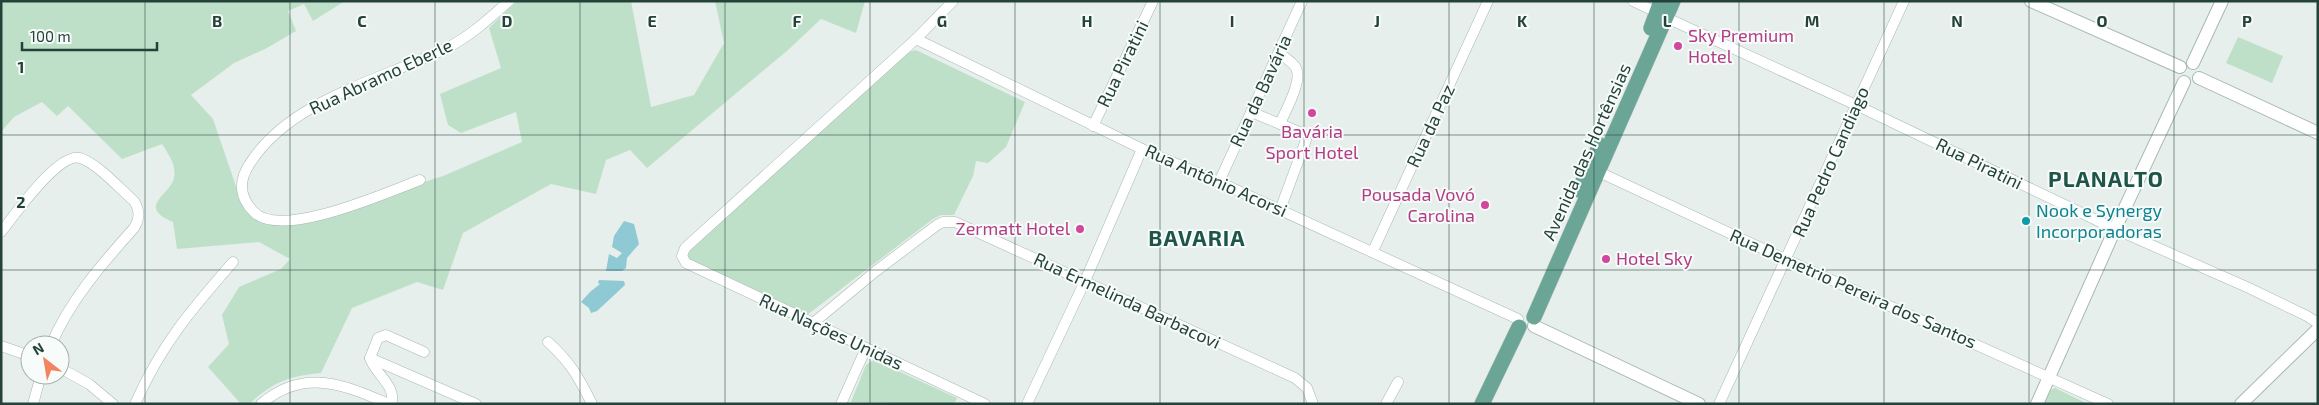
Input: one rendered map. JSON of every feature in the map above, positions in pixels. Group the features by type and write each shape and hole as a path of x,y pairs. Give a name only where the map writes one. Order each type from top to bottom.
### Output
{"main road":[{"name":"Avenida das Hortênsias","path":"1492,404 1662,11 1673,1"},
{"name":"Avenida das Hortênsias","path":"1482,404 1526,322 1599,172 1662,11"}],"street":[{"name":"Rua Abramo Eberle","path":"420,180 315,217 290,221 271,221 259,217 247,205 241,188 244,174 266,143 302,115 330,98 446,48 477,29 509,1"},
{"path":"916,39 953,1"},
{"name":"Rua Piratini","path":"1093,126 1153,1"},
{"name":"Rua da Bavária","path":"1218,182 1302,1"},
{"name":"Rua da Paz","path":"1373,252 1488,1"},
{"name":"Rua Piratini","path":"1633,1 1662,11 2115,230 2249,288 2307,316 2318,324"},
{"name":"Rua Pedro Candiago","path":"1720,404 1904,1"},
{"path":"2030,1 2180,67"},
{"path":"2193,63 2222,1"},
{"name":"Rua Antônio Acorsi","path":"916,39 1142,149 1526,322 1699,404"},
{"name":"Rua Nações Unidas","path":"916,39 685,248 682,256 686,263 985,404"},
{"path":"1279,53 1296,66 1298,74 1297,83 1280,124"},
{"path":"2186,63 2193,63 2200,70 2199,78 2194,82 2184,82 2178,74 2180,67 2186,63"},
{"path":"2199,78 2318,133"},
{"path":"2037,404 2184,82"},
{"path":"1251,112 1302,133 1306,144 1280,210"},
{"path":"1027,404 1085,281 1142,149"},
{"path":"1,232 27,198 58,166 69,158 76,157 89,162 134,201 138,208 138,221 134,228 94,272 70,308 56,335"},
{"name":"Rua Demetrio Pereira dos Santos","path":"1599,172 1787,260 1946,332 2050,376 2108,404"},
{"name":"Rua Ermelinda Barbacovi","path":"812,324 876,271 943,222 955,222 1295,378 1307,388 1312,404"},
{"path":"135,404 146,379 168,340 233,262"},
{"path":"2241,404 2318,329"},
{"path":"370,358 378,338 382,335 386,335 424,352"},
{"path":"548,342 571,365 592,404"},
{"path":"1,346 20,353"},
{"path":"841,404 866,348"},
{"path":"261,404 269,397 287,388 325,382 341,384 390,404 393,395 370,358"},
{"path":"370,358 476,404"},
{"path":"70,374 89,384 113,404"},
{"path":"1386,404 1398,382"},
{"path":"32,404 38,385"}],"green space":[{"path":"1,1 345,1 313,21 304,4 288,11 296,31 265,49 234,63 191,95 213,119 243,207 254,219 268,224 405,188 443,176 522,142 516,112 461,133 448,125 440,94 501,68 489,28 517,1 631,1 651,107 694,95 724,43 715,1 865,1 856,33 821,19 788,50 647,168 630,150 606,160 596,194 551,184 463,233 443,290 417,282 352,308 321,373 282,381 266,390 249,404 241,404 208,367 229,344 222,315 239,287 281,269 290,259 259,242 177,249 173,222 157,212 156,207 157,202 170,187 174,176 174,166 162,144 122,159 68,106 57,116 42,102 14,117 1,132"},
{"path":"2238,37 2283,56 2272,83 2226,63"},
{"path":"916,50 1025,102 1006,147 988,163 976,161 973,176 954,215 941,215 933,219 807,315 688,259 686,254 909,52"},
{"path":"874,360 957,398 954,404 851,402 866,365"},
{"path":"2055,388 2088,404 2043,404 2049,391"}],"water":[{"path":"624,221 634,224 639,244 627,258 626,268 622,271 606,271 609,254 617,258 622,253 612,247 614,236"},
{"path":"599,280 624,281 625,285 597,311 591,313 589,308 581,302 600,284 598,283"}],"place":[{"name":"Sky Premium Hotel","path":"1678,46"},
{"name":"Bavária Sport Hotel","path":"1312,113"},
{"name":"Pousada Vovó Carolina","path":"1485,205"},
{"name":"Nook e Synergy Incorporadoras","path":"2026,221"},
{"name":"Zermatt Hotel","path":"1080,229"},
{"name":"Hotel Sky","path":"1606,259"}],"district":[{"name":"PLANALTO","path":"2106,179"},
{"name":"BAVARIA","path":"1197,238"}]}
